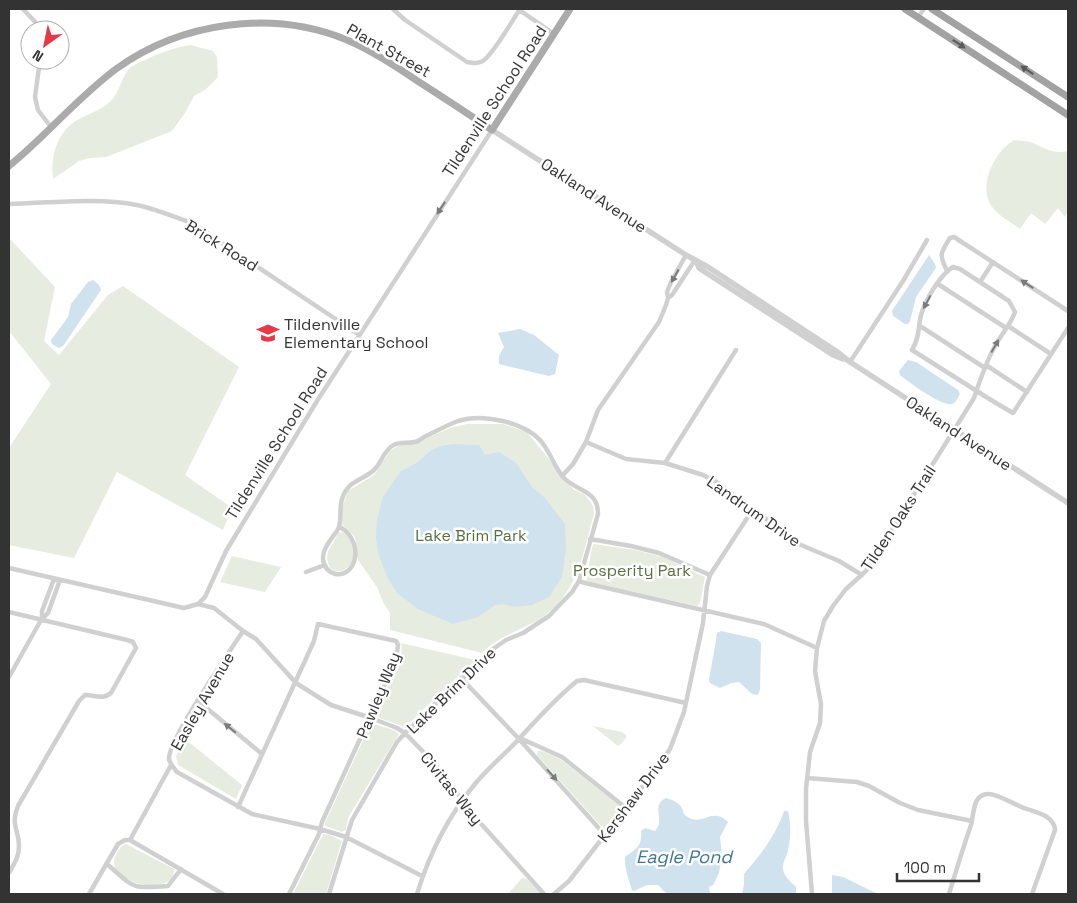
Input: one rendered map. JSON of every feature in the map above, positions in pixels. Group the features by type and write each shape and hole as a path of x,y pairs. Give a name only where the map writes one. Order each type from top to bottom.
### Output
{"highway":[{"path":"905,9 1068,114"},
{"path":"932,9 1068,97"}],"main road":[{"name":"Tildenville School Road","path":"492,130 570,9"},
{"name":"Plant Street","path":"9,166 117,68 163,42 202,30 244,23 278,24 308,28 348,40 392,64 492,130"}],"street":[{"path":"23,9 33,20"},
{"path":"393,9 397,14 467,62 475,64 489,56 519,9 554,34"},
{"path":"918,17 924,9"},
{"path":"39,70 35,97 38,110 51,127"},
{"name":"Oakland Avenue","path":"492,130 686,255 708,267 1068,504"},
{"name":"Tildenville School Road","path":"198,604 205,598 226,551 358,334 492,130"},
{"name":"Brick Road","path":"9,204 93,202 136,205 168,214 192,223 358,334"},
{"path":"947,271 941,258 941,252 950,238 954,237 1068,311"},
{"path":"850,362 903,281 927,240"},
{"path":"668,298 667,292 671,282 686,255"},
{"path":"562,476 573,464 586,442 598,410 659,322 668,298 672,295 695,260"},
{"path":"980,282 993,262"},
{"path":"1007,327 1015,312 1009,301 960,269 953,268 947,271 922,312 918,340 912,350 1013,413 1068,328"},
{"path":"938,284 1051,354"},
{"path":"920,326 1027,392"},
{"name":"Tilden Oaks Trail","path":"812,894 806,821 807,778 810,752 820,723 820,704 815,671 817,648 824,622 846,589 866,571 974,398 995,345 1007,327"},
{"path":"665,462 736,350"},
{"name":"Lake Brim Drive","path":"329,894 346,837 356,812 398,742 461,678 498,645 523,633 549,616 572,592 579,580 598,514 598,505 594,498 562,476 547,449 529,430 516,424 498,420 460,420 414,443 403,442 393,445 384,454 380,463 373,471 349,486 340,505 340,527"},
{"name":"Landrum Drive","path":"586,442 626,458 665,462 703,475 801,545 839,561 862,575"},
{"path":"704,611 710,575 752,509"},
{"path":"340,527 355,546 356,556 353,565 345,574 336,575 330,572 324,564 324,552 340,527"},
{"path":"590,539 659,553 710,575"},
{"path":"306,572 324,564"},
{"path":"9,568 184,608 198,604"},
{"path":"41,620 42,611 54,579"},
{"path":"9,677 41,620 48,613 60,580"},
{"path":"579,580 585,583 764,624 817,648"},
{"name":"Civitas Way","path":"198,604 214,608 256,639 296,683 331,705 371,718 405,733 435,764 475,817 544,894"},
{"name":"Kershaw Drive","path":"554,894 569,881 657,768 670,748 678,731 686,703 704,611"},
{"path":"9,612 127,640 133,642 136,648 111,693 100,697 85,695 79,701 18,806 14,817 14,827 19,847 17,858 9,873"},
{"name":"Pawley Way","path":"238,807 314,642 318,624 396,642 398,645 396,660 289,894"},
{"name":"Easley Avenue","path":"243,631 198,701 172,749 169,759 177,772 252,814 320,829 346,837 422,876"},
{"path":"461,678 519,739 605,835"},
{"path":"417,894 422,876 442,834 463,799 476,783 578,680 686,703"},
{"path":"198,701 262,754"},
{"path":"519,739 562,757 626,808"},
{"path":"130,840 172,765"},
{"path":"807,778 858,782 918,810 972,821"},
{"path":"949,894 972,821 976,802 981,796 986,794 992,794 1050,818 1055,825 1056,830 1032,894"},
{"path":"89,894 118,844 125,840 130,840 223,894"},
{"path":"107,864 123,880 140,888 168,886 181,869"}],"green space":[{"path":"190,45 213,51 217,57 218,77 205,90 194,96 172,131 106,157 79,161 53,179 54,152 66,129 81,118 108,104 131,67 160,53"},
{"path":"1014,140 1030,142 1053,151 1068,151 1068,211 1065,217 1058,208 1045,224 1031,213 1020,229 1002,217 993,208 987,194 990,170 1005,147"},
{"path":"10,239 55,287 44,341 59,355 108,295 123,286 239,367 185,475 232,508 223,530 117,472 74,558 9,545 9,448 51,384 9,331"},
{"name":"Lake Brim Park","path":"467,424 503,424 527,432 573,489 585,495 590,501 594,514 582,559 570,587 562,599 538,620 501,638 482,653 390,630 390,613 377,587 358,560 355,537 341,523 342,508 348,491 374,475 390,451 401,444 414,444 450,428"},
{"path":"343,532 350,539 354,549 353,559 351,564 344,570 335,571 330,568 327,557 329,549 338,533"},
{"name":"Prosperity Park","path":"594,544 635,550 663,557 705,577 700,603 697,606 586,581"},
{"path":"232,556 281,567 265,592 220,582"},
{"path":"401,643 475,660 405,727 376,715 382,697 400,661"},
{"path":"371,723 394,730 399,734 348,818 346,830 342,832 325,826 325,823"},
{"path":"593,726 622,732 626,735 626,738 618,746"},
{"path":"185,739 242,785 236,799 178,765 176,756"},
{"path":"538,751 560,759 620,806 621,809 605,829 537,755"},
{"path":"323,834 342,841 326,894 293,894"},
{"path":"126,844 174,869 171,878 163,884 140,884 119,873 114,865 116,855 120,848"},
{"path":"522,878 527,879 541,894 508,894"}],"water":[{"path":"929,255 936,268 916,297 910,321 908,324 905,324 893,316 892,311"},
{"path":"93,280 99,285 101,290 63,346 59,348 52,344 51,340 68,317 71,304 88,282"},
{"path":"520,329 534,335 559,355 555,374 549,376 499,364 499,356 504,347 498,333"},
{"path":"908,360 916,362 958,390 960,394 955,402 947,404 941,402 900,375 899,371"},
{"name":"Lake Brim Park","path":"454,444 479,445 485,455 499,452 516,463 532,487 546,499 565,524 566,549 562,577 549,597 532,605 514,607 504,604 495,605 478,617 453,624 418,609 397,593 387,577 378,552 376,537 377,519 383,497 400,472 418,462 430,451 441,446"},
{"path":"721,631 757,639 761,643 760,689 758,695 752,694 739,682 720,688 710,683 717,633"},
{"name":"Eagle Pond","path":"666,798 678,803 684,814 690,818 696,820 716,816 722,817 728,822 720,837 722,855 719,873 713,885 709,887 709,894 667,894 658,885 647,885 634,891 632,890 626,869 625,857 640,844 641,831 645,828 655,831 658,827 659,805"},
{"path":"784,811 788,811 790,830 789,845 783,869 786,877 796,887 796,894 742,894 744,874 767,845"},
{"path":"832,875 843,877 878,894 832,894"}],"place":[{"name":"Tildenville Elementary School","path":"268,333"}]}
